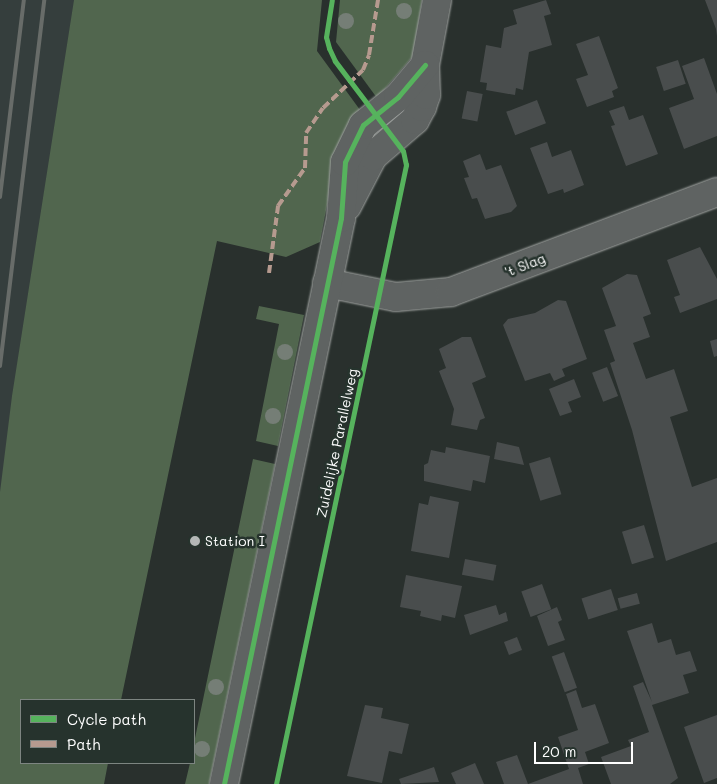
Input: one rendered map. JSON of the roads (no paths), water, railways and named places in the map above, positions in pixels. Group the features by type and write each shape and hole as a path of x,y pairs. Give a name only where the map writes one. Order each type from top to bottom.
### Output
{"street":[{"path":"224,784 341,218 373,156 414,120 426,95 425,65 437,0"},
{"name":"'t Slag","path":"327,283 396,297 451,292 717,192"}],"railway":[{"path":"0,197 24,0"},
{"path":"0,366 44,0"}],"place":[{"name":"Station I","path":"195,541"}]}
